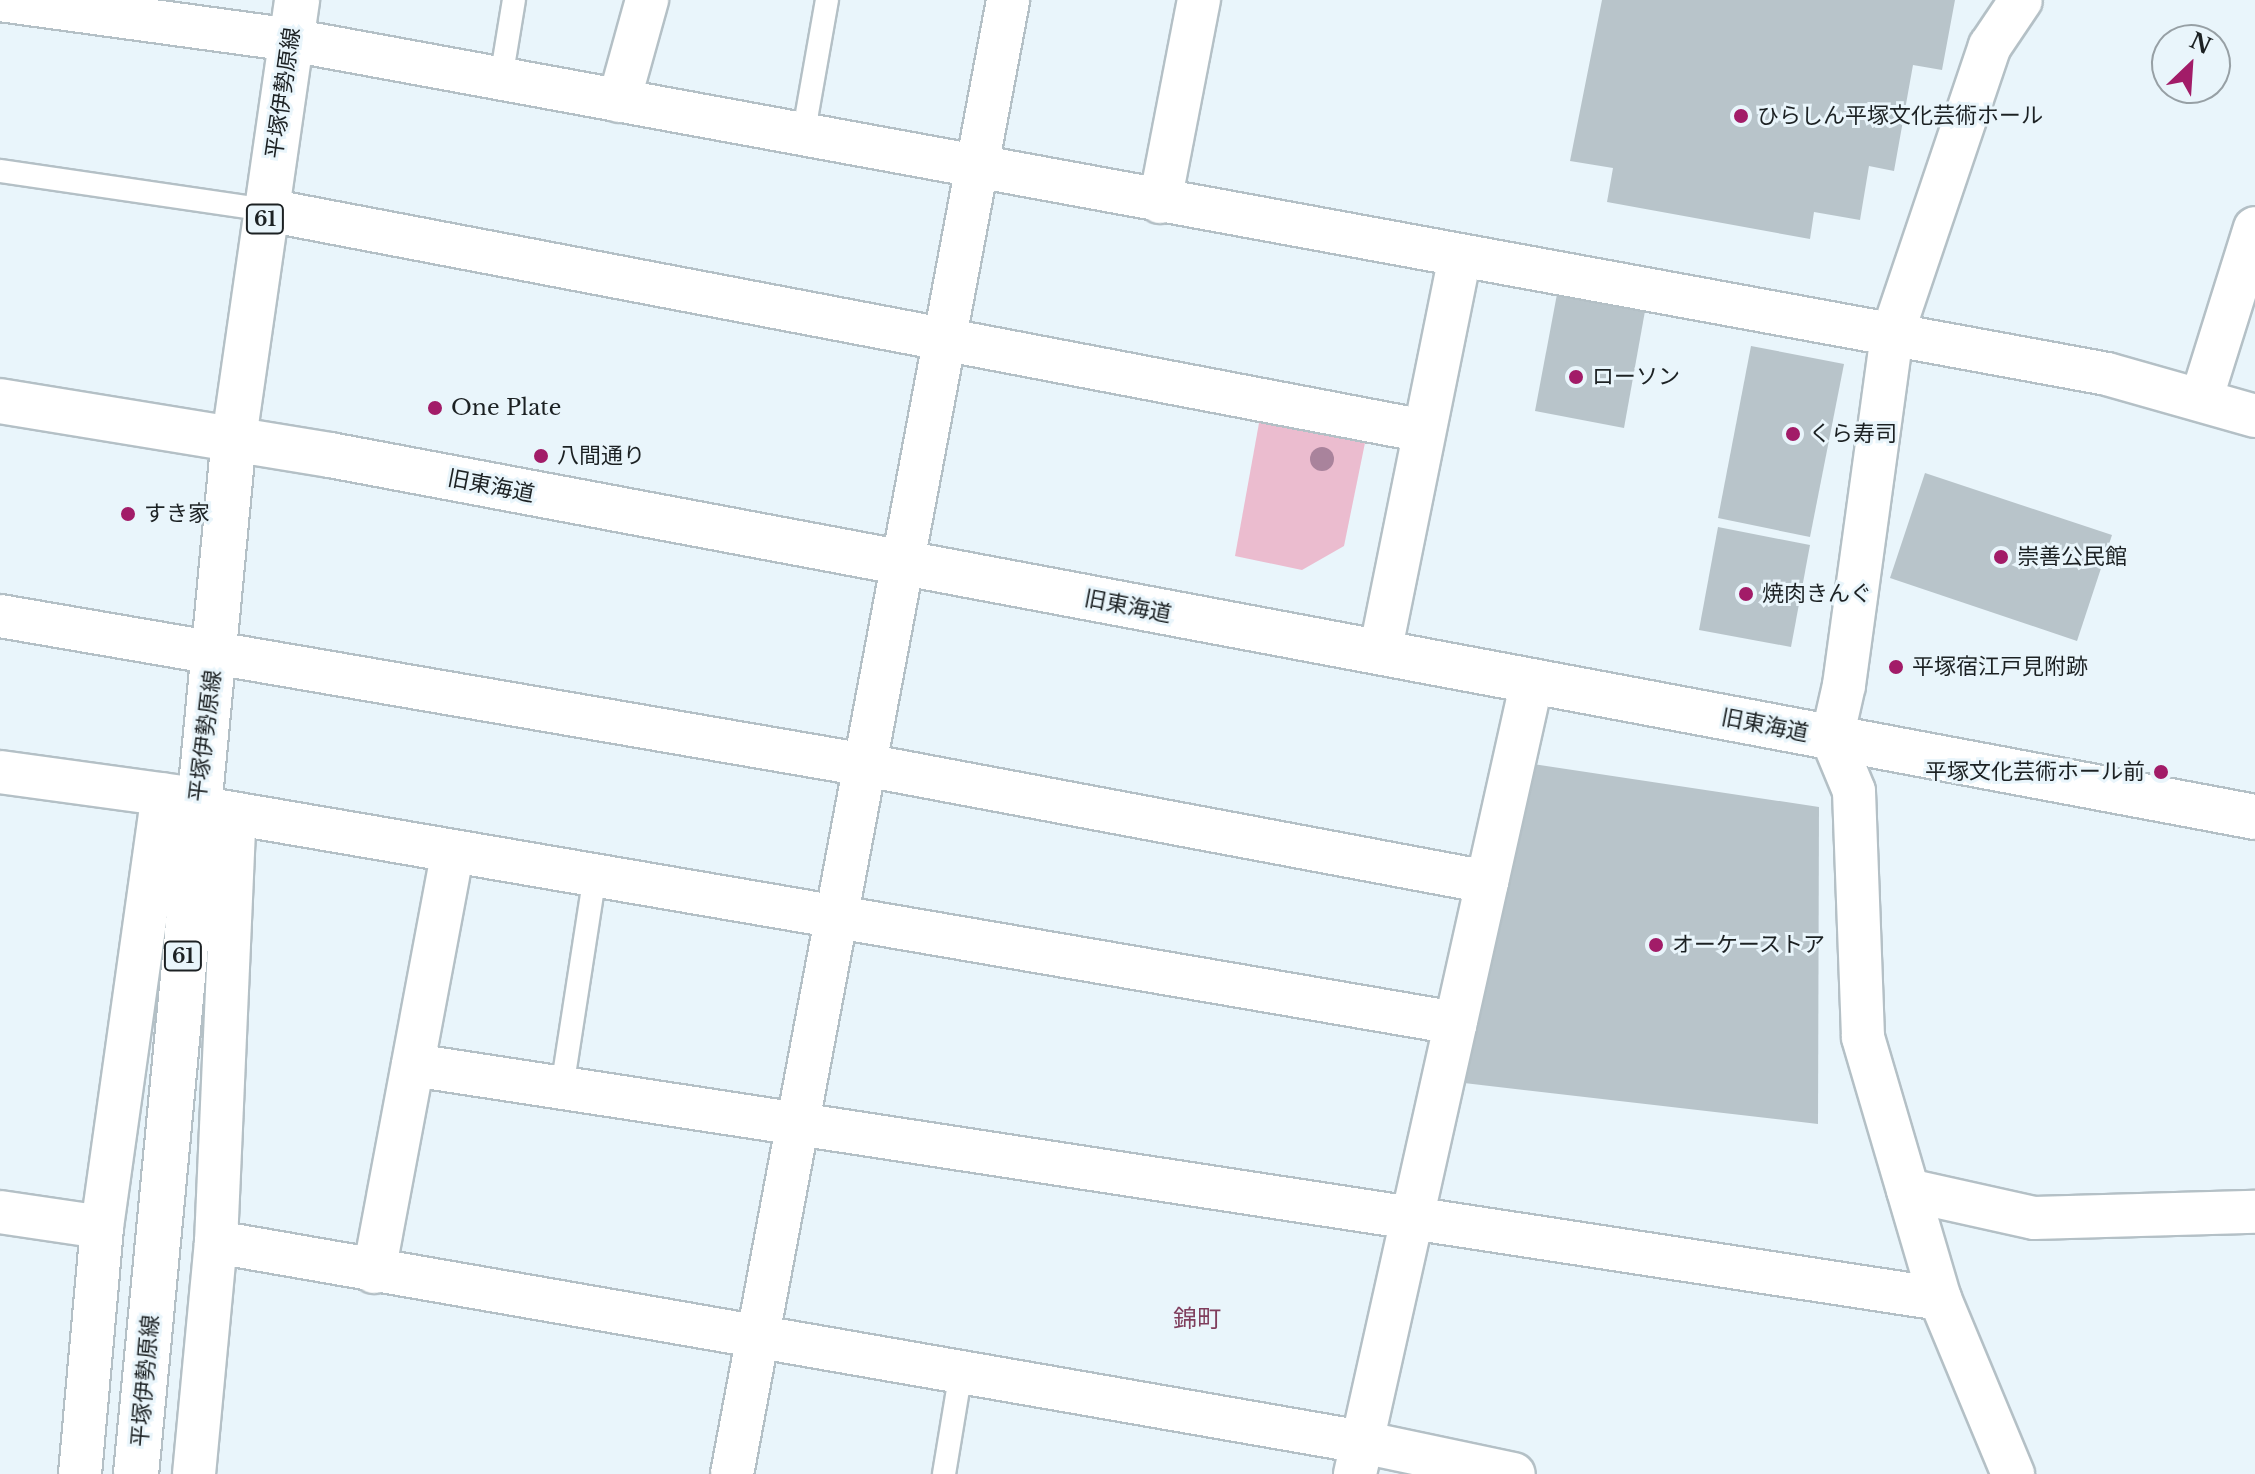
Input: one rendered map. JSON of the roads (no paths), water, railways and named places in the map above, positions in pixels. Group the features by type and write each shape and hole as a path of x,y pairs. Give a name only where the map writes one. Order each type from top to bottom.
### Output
{"street":[{"path":"619,101 647,0"},
{"path":"732,1474 943,340 980,169 1008,0"},
{"path":"1160,202 1199,0"},
{"path":"2013,1474 1940,1299 1863,1037 1854,791 1832,738 1844,685 1892,335 1990,46 2021,0"},
{"path":"16,1 294,20 501,79 2107,374 2255,416"},
{"name":"平塚伊勢原線","path":"136,1474 234,438 294,20"},
{"path":"267,210 1424,431"},
{"path":"2201,400 2255,228"},
{"path":"1380,653 1460,257"},
{"name":"旧東海道","path":"0,401 234,438 2255,817"},
{"path":"0,616 216,650 865,765 1487,882"},
{"path":"1358,1458 1532,681"},
{"path":"0,772 1456,1023"},
{"path":"80,1474 102,1227 198,804"},
{"path":"194,1474 216,1242 198,804"},
{"path":"374,1272 453,851"},
{"path":"413,1065 1940,1299"},
{"path":"1908,1190 2034,1218 2255,1212"},
{"path":"0,1212 102,1227"},
{"path":"216,1242 374,1272 961,1371 1358,1458 1514,1474"}],"lane":[{"path":"501,79 514,0"},
{"path":"803,136 827,0"},
{"path":"0,171 267,210"},
{"path":"562,1088 595,875"},
{"path":"944,1474 961,1371"}],"place":[{"name":"ひらしん平塚文化芸術ホール","path":"1741,116"},
{"name":"ローソン","path":"1576,377"},
{"name":"One Plate","path":"435,408"},
{"name":"くら寿司","path":"1793,434"},
{"name":"八間通り","path":"541,456"},
{"name":"すき家","path":"128,514"},
{"name":"崇善公民館","path":"2001,557"},
{"name":"焼肉きんぐ","path":"1746,594"},
{"name":"平塚宿江戸見附跡","path":"1896,667"},
{"name":"平塚文化芸術ホール前","path":"2161,772"},
{"name":"オーケーストア","path":"1656,945"}],"district":[{"name":"錦町","path":"1197,1319"}]}
